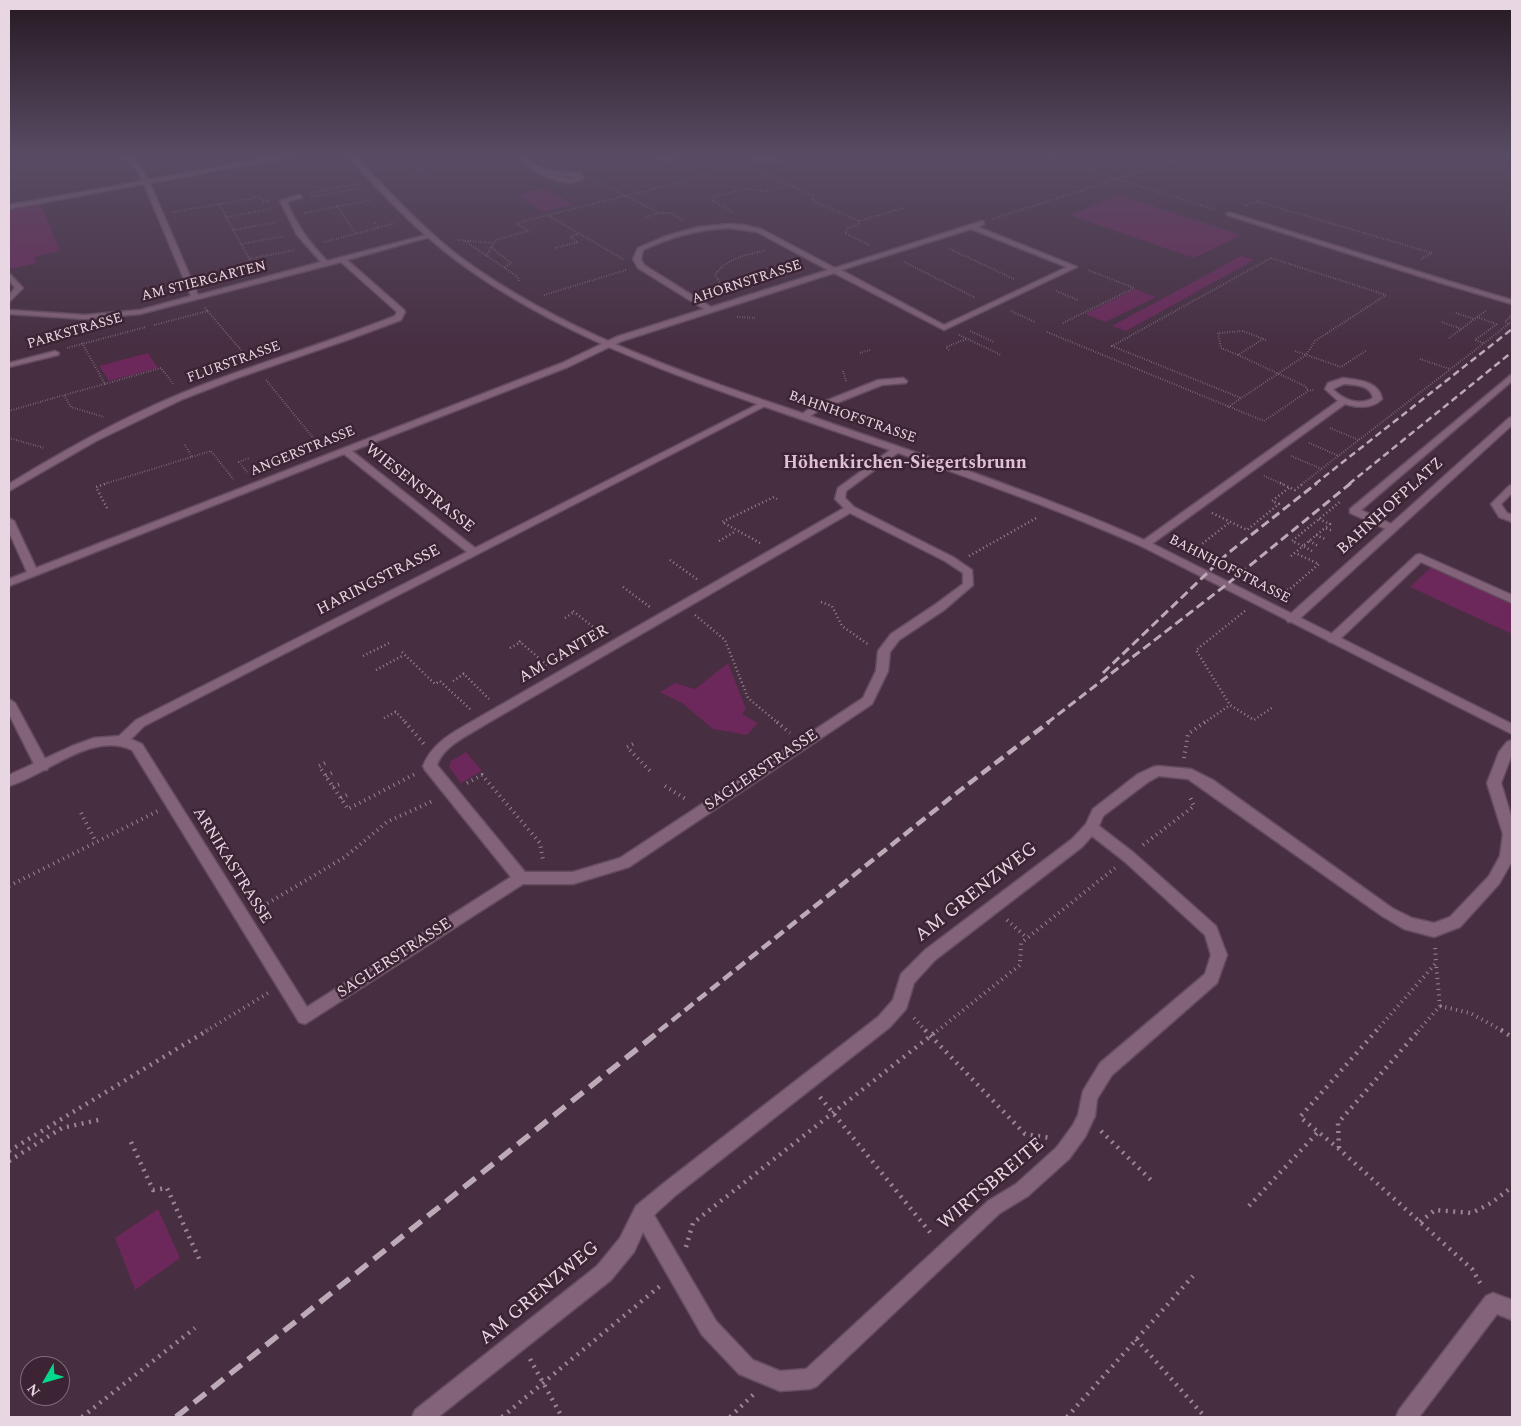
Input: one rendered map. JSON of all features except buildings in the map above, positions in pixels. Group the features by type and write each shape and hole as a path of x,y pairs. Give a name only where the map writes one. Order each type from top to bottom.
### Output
{"street":[{"path":"163,221 195,297"},
{"path":"292,221 309,247 325,264"},
{"name":"BAHNHOFSTRASSE","path":"412,221 475,272 524,301 607,345 673,372 993,483 1145,544 1512,729"},
{"path":"1250,221 1512,302"},
{"name":"AHORNSTRASSE","path":"607,345 619,339 982,223"},
{"path":"710,310 641,266 637,259 640,249 652,243 701,229 731,225 747,226 759,230 836,269 944,328 1073,267"},
{"path":"970,226 1073,267"},
{"name":"AM STIERGARTEN","path":"9,312 58,316 105,316 140,312 430,236"},
{"name":"FLURSTRASSE","path":"9,488 64,454 124,423 181,397 398,318 402,312 342,259"},
{"path":"9,275 19,288 9,300"},
{"name":"ANGERSTRASSE","path":"9,583 565,365 607,345"},
{"name":"PARKSTRASSE","path":"9,365 55,353"},
{"path":"1392,528 1354,511 1512,377"},
{"path":"803,417 816,408 881,382 903,382"},
{"path":"1145,544 1344,401 1369,404 1378,399 1379,396 1370,388 1353,382 1336,382 1331,385 1329,389 1331,393 1344,401"},
{"name":"HARINGSTRASSE","path":"122,740 140,723 765,404"},
{"name":"BAHNHOFPLATZ","path":"1292,618 1512,420"},
{"name":"WIESENSTRASSE","path":"345,450 474,552"},
{"path":"884,651 895,637 940,607 968,584 968,572 956,563 850,509 840,499 841,490 896,450"},
{"path":"1512,488 1496,504 1503,515 1512,519"},
{"name":"AM GANTER","path":"432,761 449,741 482,721 850,509"},
{"path":"9,521 33,574"},
{"path":"1333,639 1420,557 1512,598"},
{"name":"SAGLERSTRASSE","path":"305,1017 521,878 573,878 624,863 868,701 882,671 884,651"},
{"path":"9,703 42,766"},
{"path":"9,781 77,749 94,743 122,740"},
{"name":"ARNIKASTRASSE","path":"122,740 137,747 305,1017"},
{"path":"1434,930 1455,922 1469,908 1494,880 1506,857 1510,834 1494,782 1504,756 1512,745"},
{"path":"432,761 521,878"},
{"name":"AM GRENZWEG","path":"422,1417 604,1273 627,1245 643,1213 670,1189 884,1022 900,1004 907,979 930,955 1077,843 1091,828 1098,813 1143,778 1158,771 1191,774 1208,784 1387,912 1409,924 1434,930"},
{"name":"WIRTSBREITE","path":"643,1213 710,1328 746,1367 780,1381 810,1379 994,1207 1022,1190 1063,1153 1079,1131 1086,1116 1088,1097 1106,1069 1211,978 1219,955 1211,931 1129,857 1091,828"},
{"path":"1406,1417 1493,1303 1512,1310"}],"path":[{"path":"228,221 261,280"},
{"path":"233,230 278,221"},
{"path":"347,221 356,234"},
{"path":"319,243 402,222 401,221"},
{"path":"518,278 465,241 492,243 529,232 517,223 527,221"},
{"path":"557,221 624,259"},
{"path":"685,221 701,229"},
{"path":"858,221 859,225 848,228 845,233 993,305 1035,322"},
{"path":"982,223 990,221"},
{"path":"1322,221 1432,253 1405,268"},
{"path":"374,223 378,228"},
{"path":"241,244 300,233"},
{"path":"556,248 578,242 570,237 579,234"},
{"path":"929,239 1034,285 1078,300"},
{"path":"853,242 859,240"},
{"path":"486,256 492,243"},
{"path":"721,284 715,275 719,267 726,262 786,244"},
{"path":"249,259 309,247"},
{"path":"490,247 495,248 512,262 504,268"},
{"path":"1228,407 1306,355 1315,341 1386,295 1271,258 1112,346 1241,398"},
{"path":"524,301 641,266"},
{"path":"1063,323 1134,288 1085,269 1073,267"},
{"path":"1449,338 1501,299"},
{"name":"PARKSTRASSE","path":"55,353 82,343 208,312"},
{"path":"1456,313 1497,324 1475,340 1483,343"},
{"path":"1250,470 1295,490 1509,323 1505,322 1507,320"},
{"path":"1442,322 1461,329"},
{"path":"954,323 994,342"},
{"path":"944,328 1001,355"},
{"path":"1047,332 1264,421 1308,390 1315,390"},
{"path":"1238,355 1264,340 1243,332 1218,333 1219,349 1238,355 1305,386 1308,390"},
{"path":"949,350 946,347 966,339"},
{"path":"82,343 105,384"},
{"path":"860,353 870,350"},
{"path":"1295,351 1341,367 1367,350"},
{"path":"1420,359 1450,369"},
{"path":"9,410 161,368 181,397"},
{"path":"64,395 71,407 124,423"},
{"path":"1316,422 1359,440"},
{"path":"1294,437 1339,456"},
{"path":"9,438 64,454"},
{"path":"185,445 192,457"},
{"path":"1277,450 1322,469"},
{"path":"107,508 96,487 212,451 242,491"},
{"path":"248,472 239,462 249,458"},
{"path":"1198,506 1247,530 1279,504 1272,501 1290,487"},
{"path":"774,552 739,530 736,531 722,522 766,503 774,497 777,499"},
{"path":"754,507 758,509"},
{"path":"744,512 748,515"},
{"path":"956,563 1040,516"},
{"path":"732,517 738,520"},
{"path":"1312,551 1302,546 1330,524 1319,519"},
{"path":"1188,555 1230,522"},
{"path":"1238,530 1241,527"},
{"path":"1325,528 1333,531"},
{"path":"719,541 736,531"},
{"path":"1316,535 1325,539"},
{"path":"1309,541 1318,546"},
{"path":"1273,593 1290,589 1319,564 1295,553"},
{"path":"670,560 690,570 711,589"},
{"path":"622,587 633,591 663,617"},
{"path":"1258,601 1196,650 1230,705 1254,720 1273,707"},
{"path":"821,602 832,606 842,626 867,644 884,651"},
{"path":"683,605 725,640 748,698 803,744"},
{"path":"565,618 574,612 614,645"},
{"path":"510,648 520,641 527,645 560,676"},
{"path":"363,656 390,642"},
{"path":"376,670 403,654 435,684 440,681 482,721"},
{"path":"453,681 463,674 470,678 502,710"},
{"path":"1181,772 1188,734 1230,705"},
{"path":"325,763 319,766 348,809 432,761 413,729 402,716 396,711 384,718"},
{"path":"633,744 627,747 650,771"},
{"path":"326,776 332,773"},
{"path":"482,775 540,843 544,865 521,878"},
{"path":"333,787 340,784"},
{"path":"665,786 680,794"},
{"path":"341,798 347,795"},
{"path":"271,901 345,857 387,822 439,798"},
{"path":"9,886 172,804"},
{"path":"502,1417 678,1271 693,1223 1020,965 1021,943 1194,806"},
{"path":"81,813 96,842"},
{"path":"993,906 1027,938"},
{"path":"1339,1149 1338,1123 1440,1006 1434,930"},
{"path":"1436,963 1300,1117 1339,1149 1472,1269 1493,1303"},
{"path":"9,1151 284,983"},
{"path":"900,1004 1025,1134"},
{"path":"1440,1006 1466,1010 1493,1024 1512,1037"},
{"path":"808,1081 946,1252"},
{"path":"1086,1116 1154,1183"},
{"path":"9,1162 62,1128 103,1120"},
{"path":"1249,1206 1318,1132"},
{"path":"131,1142 153,1190 167,1188 201,1263"},
{"path":"1420,1222 1435,1210 1472,1213 1491,1203 1512,1187"},
{"path":"1067,1417 1193,1276"},
{"path":"82,1417 195,1328"},
{"path":"1136,1339 1205,1417"},
{"path":"519,1340 562,1417"},
{"path":"730,1417 772,1378"}],"shaded area":[{"path":"9,221 48,221 60,251 34,257 37,263 11,269 9,266"},
{"path":"1086,221 1197,221 1241,235 1194,258"},
{"path":"1241,256 1254,260 1126,331 1112,326"},
{"path":"1135,289 1156,297 1105,322 1085,314"},
{"path":"148,353 158,368 109,381 99,366"},
{"path":"1431,567 1512,604 1512,634 1410,587"},
{"path":"728,663 746,709 742,714 758,723 747,735 713,729 682,703 660,692 675,683 695,689"},
{"path":"466,752 482,771 461,783 449,767 451,761"},
{"path":"158,1209 180,1258 135,1290 115,1238"}],"railway":[{"path":"1315,484 1512,329"},
{"path":"1349,484 1512,352"},
{"path":"1103,673 1227,554 1317,483"},
{"path":"1047,723 1226,585 1351,483"},
{"path":"659,1031 954,795 1049,722"},
{"path":"176,1417 661,1030"}],"district":[{"name":"Höhenkirchen-Siegertsbrunn","path":"905,464"}]}
